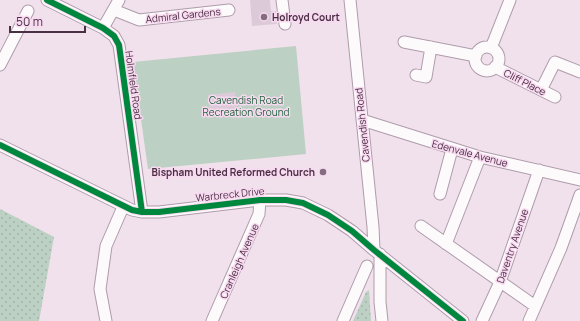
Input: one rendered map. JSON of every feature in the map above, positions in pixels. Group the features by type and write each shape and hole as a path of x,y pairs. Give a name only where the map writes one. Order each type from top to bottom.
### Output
{"street":[{"name":"Holmfield Road","path":"47,0 103,28 114,36 119,45 142,212"},
{"path":"282,0 285,24"},
{"name":"Cavendish Road","path":"350,0 373,227 377,252 382,321"},
{"path":"404,42 476,56 482,48 491,48 510,0"},
{"path":"103,28 117,5"},
{"name":"Admiral Gardens","path":"117,5 139,20 229,10"},
{"path":"0,65 28,11"},
{"path":"416,75 426,77 431,47"},
{"name":"Cliff Place","path":"476,56 476,64 482,69 489,70 495,67 499,60 495,50 491,48"},
{"path":"541,90 555,62 580,72"},
{"name":"Cliff Place","path":"495,67 555,97"},
{"name":"Edenvale Avenue","path":"362,120 480,157 580,180"},
{"name":"Warbreck Drive","path":"0,145 123,207 142,212 158,212 260,200 286,200 303,203 328,215 352,231 463,321"},
{"path":"440,194 452,149"},
{"path":"446,244 480,157"},
{"name":"Daventry Avenue","path":"482,321 500,282 539,170"},
{"path":"532,320 535,306 561,248 580,195"},
{"name":"Cranleigh Avenue","path":"212,321 259,214 260,200"},
{"path":"106,321 100,290 106,246 123,207"},
{"path":"421,226 535,306"},
{"path":"342,321 367,266"}],"green space":[{"name":"Cavendish Road Recreation Ground","path":"296,46 306,154 148,169 133,62"},
{"path":"0,209 54,237 39,321 0,321"},
{"path":"369,290 371,321 353,321 366,292"}],"building":[{"name":"Holroyd Court","path":"250,0 270,0 271,11 276,11 277,24 252,26"},
{"path":"235,92 237,110 223,110 224,115 213,116 212,112 210,112 208,95"}],"cycle path":[{"path":"47,0 103,28 114,36 119,45 142,212"},
{"path":"0,145 132,210 142,212 159,212 260,200 286,200 303,203 328,215 352,231 463,321"}],"place":[{"name":"Holroyd Court","path":"264,17"},
{"name":"Bispham United Reformed Church","path":"323,172"}]}
